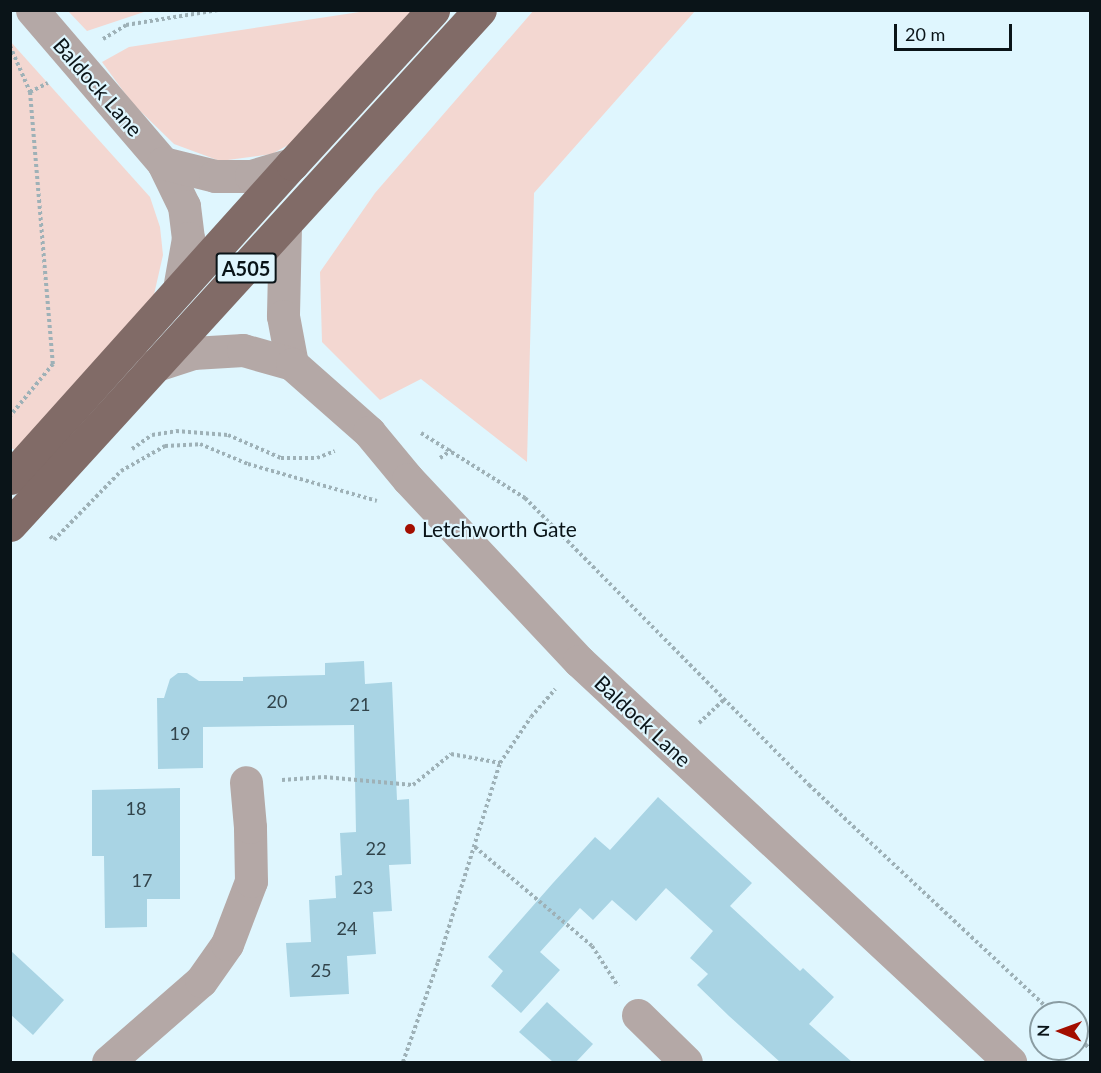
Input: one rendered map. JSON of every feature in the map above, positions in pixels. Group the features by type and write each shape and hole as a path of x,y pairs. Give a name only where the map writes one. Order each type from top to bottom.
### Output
{"main road":[{"name":"A505","path":"10,478 292,164 434,10"},
{"name":"A505","path":"10,525 480,10"}],"street":[{"name":"Baldock Lane","path":"32,10 163,163 184,206 188,238 179,289"},
{"path":"163,163 215,177 251,176 292,164"},
{"path":"285,226 283,316 292,364"},
{"name":"Baldock Lane","path":"153,366 193,353 243,350 292,364 369,432 408,479 579,661 1010,1062"},
{"path":"108,1062 201,981 226,944 251,881 246,782"},
{"path":"638,1015 686,1062"}],"path":[{"path":"98,42 126,25 218,10"},
{"path":"10,46 30,92 53,364 10,416"},
{"path":"30,92 56,79"},
{"path":"127,453 152,435 176,431 228,435 281,458 317,458 342,448"},
{"path":"54,540 121,471 165,446 200,444 248,464 375,501 384,495"},
{"path":"452,450 525,498 809,785 1040,1001"},
{"path":"403,1062 475,847 500,763 531,717 579,661"},
{"path":"246,782 324,777 413,785 451,754 500,763"},
{"path":"475,847 592,946 638,1015"}],"shaded area":[{"path":"534,10 695,11 534,193 527,462 421,379 380,400 322,342 320,272 375,193"},
{"path":"68,11 147,11 87,31"},
{"path":"366,11 420,11 308,134 272,154 220,161 174,144 132,103 102,62 129,47"},
{"path":"10,41 150,197 160,227 163,255 153,299 20,454 10,447"}],"building":[{"path":"364,661 365,684 392,682 397,800 409,799 411,864 389,865 392,911 373,912 376,954 347,956 349,994 290,997 286,943 311,942 309,900 336,898 335,876 342,875 340,833 356,832 354,725 203,727 203,768 158,769 157,698 164,698 170,679 178,673 187,673 199,681 243,681 243,677 325,675 325,663"},
{"path":"180,788 180,899 147,899 147,927 105,928 104,856 92,856 92,790"},
{"path":"658,797 752,883 730,906 800,971 803,968 834,997 809,1024 852,1062 780,1062 729,1016 697,985 708,974 690,958 713,931 666,888 636,921 612,900 593,920 580,908 540,952 560,970 521,1013 491,986 503,971 488,957 553,883 595,837 610,850"},
{"path":"10,950 64,1000 33,1035 10,1014"},
{"path":"547,1002 593,1044 576,1062 553,1062 519,1032"}],"place":[{"name":"Letchworth Gate","path":"410,529"}]}
